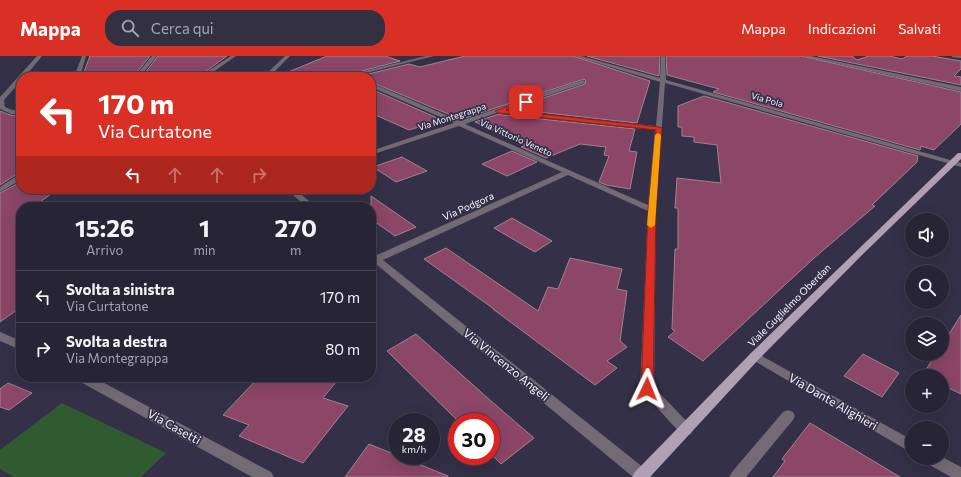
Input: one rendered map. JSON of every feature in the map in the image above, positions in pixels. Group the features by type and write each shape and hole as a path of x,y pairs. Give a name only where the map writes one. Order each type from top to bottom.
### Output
{"main road":[{"name":"Viale Guglielmo Oberdan","path":"641,476 755,356 859,253 959,161"}],"street":[{"path":"26,72 40,56"},
{"path":"79,72 84,56"},
{"path":"141,72 155,56"},
{"path":"210,72 234,56"},
{"path":"271,72 288,56"},
{"path":"367,72 432,56"},
{"name":"Via Pola","path":"576,56 959,161"},
{"path":"663,56 663,80 652,210 647,389 686,430"},
{"path":"804,56 961,89"},
{"path":"954,56 961,57"},
{"path":"11,112 2,108 0,100 16,82"},
{"name":"Via Montegrappa","path":"376,150 461,124 583,82"},
{"name":"Via Vittorio Veneto","path":"376,87 652,210"},
{"path":"498,111 659,128"},
{"path":"0,112 16,112"},
{"name":"Via Podgora","path":"376,256 569,172"},
{"path":"0,189 16,180"},
{"path":"0,194 16,180"},
{"path":"296,194 306,202"},
{"name":"Via Vincenzo Angeli","path":"376,259 641,476"},
{"path":"0,336 16,344"},
{"name":"Via Dante Alighieri","path":"755,356 905,443"},
{"name":"Via Casetti","path":"91,382 266,477"},
{"path":"737,477 788,416"},
{"path":"943,465 961,475"}],"green space":[{"path":"62,403 166,453 141,477 14,477 0,469 0,450"}],"building":[{"path":"90,56 150,56 137,72 84,72"},
{"path":"158,56 227,56 205,72 146,72"},
{"path":"327,56 385,56 400,61 358,72 288,72"},
{"path":"465,56 573,56 650,81 637,123 511,109 585,84 586,81 584,79 465,118 459,115 453,116 376,84 376,72 409,64 420,67"},
{"path":"587,56 660,56 659,76"},
{"path":"666,56 801,56 961,92 961,124 934,150 921,146 920,150 713,92 719,89 667,75"},
{"path":"818,56 852,56 857,60 869,56 889,56 902,59 907,56 932,56 961,61 961,69 954,76 961,77 961,85"},
{"path":"376,91 442,120 409,130 376,115"},
{"path":"704,96 918,156 917,162 872,205 875,206 814,258 703,361 668,337 675,331 672,329 675,249 678,249 678,208 675,208 677,178 721,183 717,145 694,142 694,137 682,136 682,127 678,127 678,106"},
{"path":"0,111 16,116 16,175 0,185"},
{"path":"499,114 635,129 629,151 637,152 630,189 606,185 599,182 609,156 604,155 606,147 580,144 546,158 521,147 526,145 475,122"},
{"path":"512,151 537,162 507,176 482,164"},
{"path":"402,157 427,171 396,182 376,169 376,166"},
{"path":"16,185 16,194 51,194 40,202 16,202 16,311 0,322 0,193"},
{"path":"371,196 416,227 395,236 376,223 376,202 371,202"},
{"path":"512,218 552,241 535,252 494,228"},
{"path":"446,248 538,311 548,287 558,289 570,258 622,269 617,289 627,291 620,341 627,347 607,361 617,368 595,385 494,309 424,259"},
{"path":"961,315 961,394 949,388 949,369 926,369 932,361 949,361 949,334"},
{"path":"416,334 534,438 501,464 500,413 450,413 387,351"},
{"path":"863,354 899,373 882,397 844,376"},
{"path":"254,382 336,382 323,398 348,406 303,463 239,436 249,425 223,415"},
{"path":"8,383 32,393 9,410 0,407 0,389"},
{"path":"810,423 900,477 773,477 785,461 782,459"},
{"path":"369,444 388,452 388,465 421,465 448,476 448,477 345,477"}],"slow traffic":[{"path":"651,225 658,135"}],"route":[{"path":"526,102 498,111 659,128 652,210 647,389"}]}
